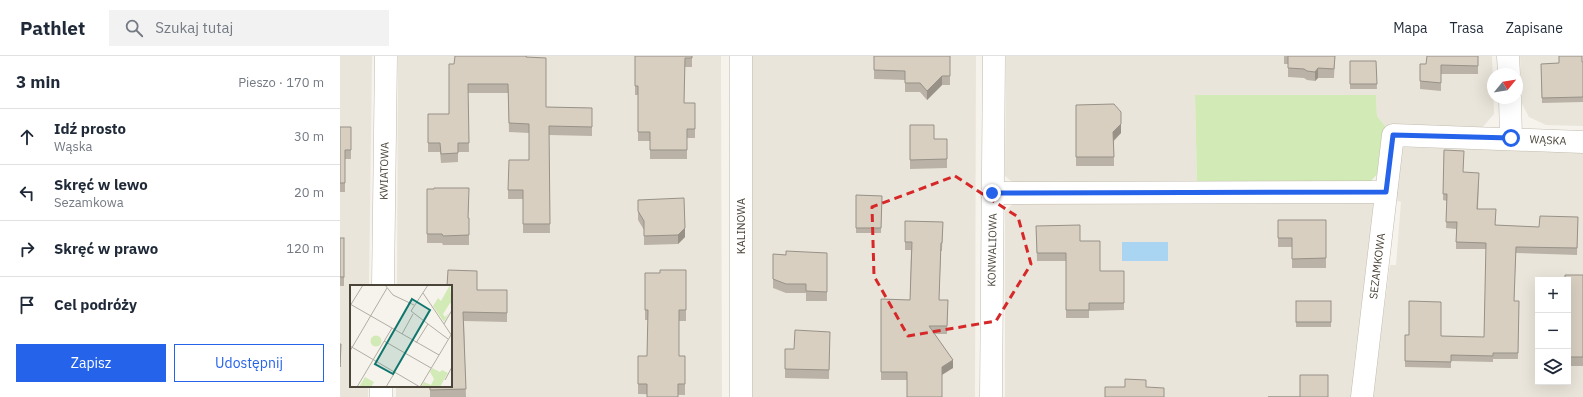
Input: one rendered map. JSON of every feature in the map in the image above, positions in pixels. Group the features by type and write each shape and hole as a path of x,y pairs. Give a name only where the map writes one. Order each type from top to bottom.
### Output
{"street":[{"name":"KWIATOWA","path":"383,285 386,56"},
{"name":"KALINOWA","path":"741,56 741,397"},
{"name":"KONWALIOWA","path":"991,397 994,56"},
{"path":"1508,56 1509,68"},
{"path":"1510,104 1511,138"},
{"name":"WĄSKA","path":"1393,135 1511,138 1583,142"},
{"name":"SEZAMKOWA","path":"1362,397 1393,135"},
{"path":"992,193 1386,192"}],"highlighted area":[{"path":"955,176 1018,217 1031,264 996,321 908,336 874,276 872,207"}],"shaded area":[{"path":"340,56 372,56 369,285 350,285 350,387 368,387 368,397 340,397"},
{"path":"398,56 721,56 722,397 396,397 396,387 452,387 452,285 397,285"},
{"path":"752,56 976,56 975,397 752,397"},
{"path":"1006,56 1492,56 1492,68 1487,68 1487,104 1494,104 1494,114 1481,129 1385,126 1377,116 1376,95 1195,95 1197,184 1016,185 1005,176"},
{"path":"1520,56 1583,56 1583,126 1546,125 1529,117 1522,104 1523,68 1520,68"},
{"path":"1403,147 1583,152 1583,397 1372,397 1390,265 1396,265 1401,202 1395,200"},
{"path":"1378,200 1355,397 1005,397 1005,211 1014,203"}],"green space":[{"path":"1195,95 1376,95 1377,116 1385,126 1380,171 1370,182 1197,184"}],"water":[{"path":"1122,242 1168,242 1168,261 1122,261"}],"building":[{"path":"455,56 526,56 546,58 546,107 592,108 592,127 549,126 550,224 523,224 523,190 508,190 509,160 529,160 529,124 509,123 508,84 468,84 469,143 458,143 458,153 441,154 440,143 428,143 428,114 449,114 449,64 454,64"},
{"path":"635,56 692,56 692,58 685,58 684,103 695,103 695,129 687,129 687,150 650,150 650,132 638,132 638,86 635,86"},
{"path":"874,56 950,56 950,76 942,76 927,91 920,83 905,83 905,71 874,70"},
{"path":"1288,56 1335,56 1334,69 1318,68 1315,72 1304,69 1288,68"},
{"path":"1427,56 1478,56 1478,66 1441,65 1441,83 1420,81 1420,64 1426,64"},
{"path":"1559,56 1582,56 1583,97 1542,98 1541,64 1559,63"},
{"path":"1350,61 1376,61 1377,84 1350,84"},
{"path":"1114,104 1121,112 1121,124 1113,132 1114,157 1076,157 1076,105"},
{"path":"910,125 934,125 934,139 947,139 947,159 910,160"},
{"path":"340,127 351,127 351,150 345,150 345,183 340,183"},
{"path":"1444,150 1464,151 1463,172 1479,173 1477,209 1496,209 1495,225 1539,227 1540,216 1578,217 1577,248 1516,247 1514,301 1519,301 1518,353 1493,353 1493,356 1451,355 1451,362 1405,361 1405,335 1409,335 1409,301 1441,302 1441,336 1484,337 1486,243 1456,242 1457,222 1446,222 1447,194 1443,194"},
{"path":"469,188 469,235 443,236 442,234 427,234 427,189"},
{"path":"856,195 882,196 881,228 856,228"},
{"path":"684,198 685,228 678,235 644,236 644,221 638,211 638,200"},
{"path":"1278,220 1326,220 1326,258 1292,259 1292,238 1278,238"},
{"path":"905,221 943,222 939,300 948,300 947,326 929,326 953,360 942,367 942,397 907,397 907,372 881,372 881,299 910,300 912,242 905,242"},
{"path":"1080,225 1080,241 1100,241 1100,271 1124,271 1124,303 1089,303 1089,310 1066,310 1066,253 1037,253 1036,226"},
{"path":"340,238 344,238 344,277 340,277"},
{"path":"786,251 827,253 827,292 806,291 806,284 786,284 773,279 773,254 786,255"},
{"path":"448,270 477,271 477,290 507,290 507,313 463,312 466,389 430,390 430,387 452,387 452,285 447,285"},
{"path":"660,270 686,270 686,310 679,310 679,356 685,356 685,384 678,384 678,397 647,397 647,384 638,384 638,356 647,356 648,310 645,310 645,273 660,273"},
{"path":"1565,275 1583,275 1583,357 1571,357 1571,277 1565,277"},
{"path":"1296,301 1331,301 1331,322 1296,322"},
{"path":"795,330 830,332 829,370 785,369 785,349 794,349"},
{"path":"340,344 341,344 340,367"},
{"path":"1300,375 1328,375 1328,397 1300,397"},
{"path":"1125,379 1146,380 1146,387 1164,388 1164,397 1105,397 1105,387 1125,387"}],"route":[{"path":"992,193 1386,192 1393,135 1511,138"}]}
